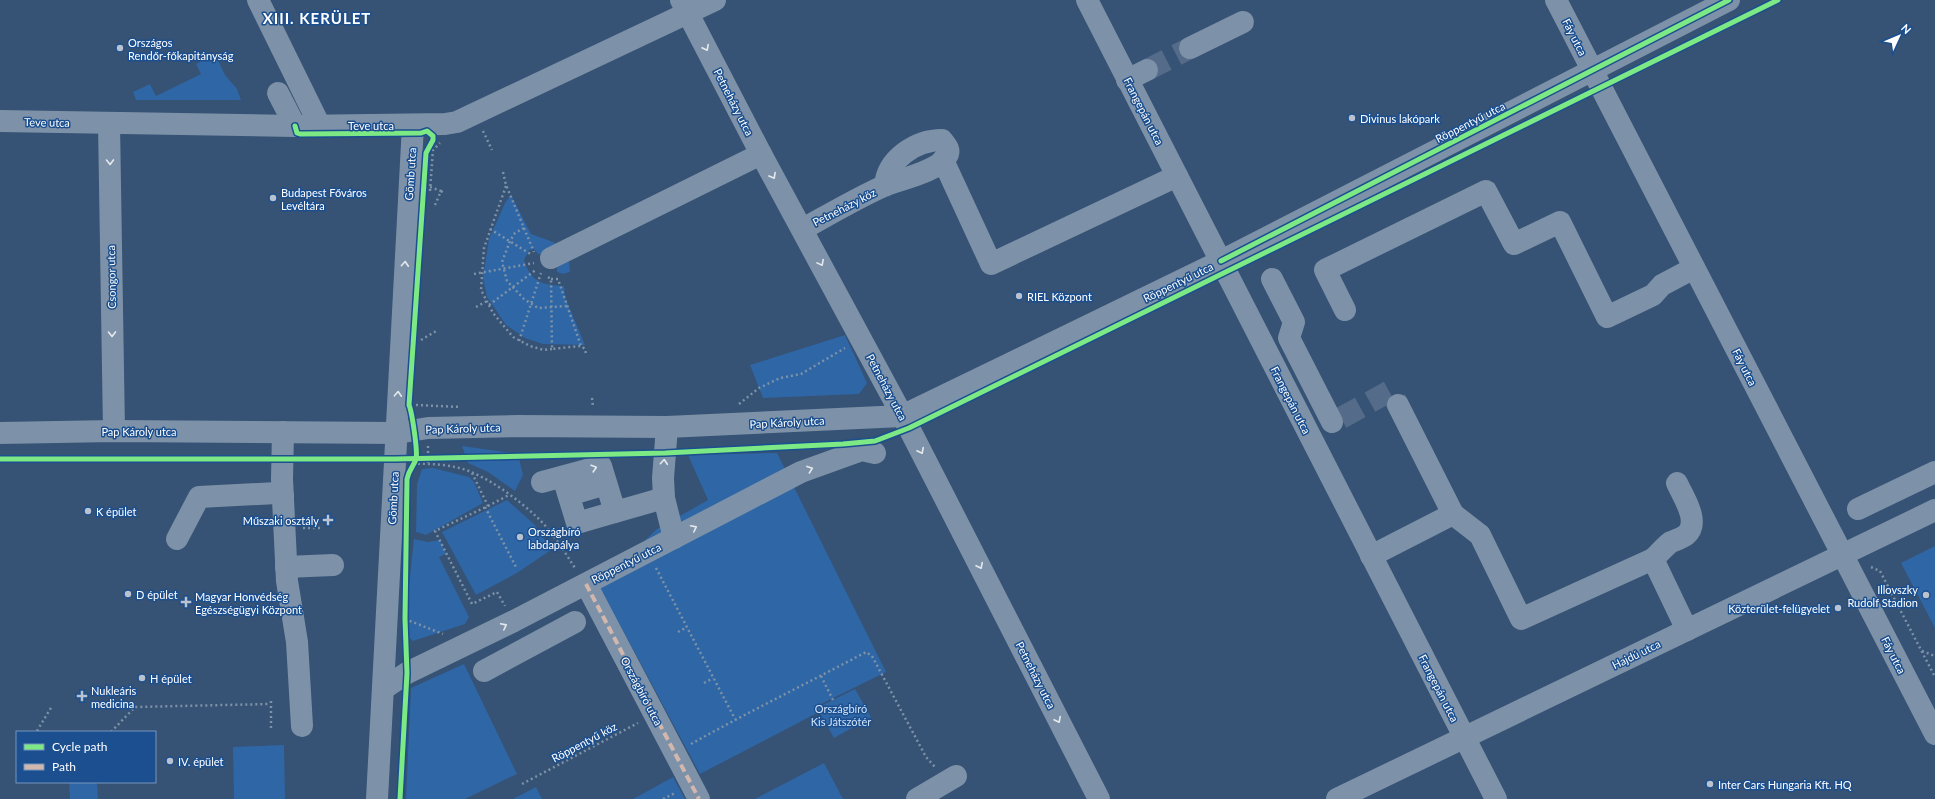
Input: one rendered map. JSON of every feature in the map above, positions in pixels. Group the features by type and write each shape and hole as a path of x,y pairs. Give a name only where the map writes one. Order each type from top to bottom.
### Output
{"street":[{"path":"258,0 320,126"},
{"name":"Teve utca","path":"0,121 295,126 413,125 457,122 685,7 715,0"},
{"name":"Frangepán utca","path":"1087,0 1496,799"},
{"name":"Fáy utca","path":"1556,0 1935,734"},
{"name":"Röppentyű utca","path":"902,416 1220,261 1729,0"},
{"name":"Petneházy utca","path":"685,7 761,154 803,228 902,416 1099,799"},
{"path":"1190,48 1243,22"},
{"path":"1127,80 1147,70"},
{"path":"278,92 295,126"},
{"name":"Csongor utca","path":"109,123 114,431"},
{"name":"Gömb utca","path":"377,799 383,689 406,463 396,433 413,125"},
{"name":"Petneházy köz","path":"803,228 885,186 886,174 894,162 907,151 921,143 942,140 948,147 949,152 947,157 942,160 991,264 1177,176"},
{"path":"542,266 761,154"},
{"path":"1345,310 1325,270 1486,190 1514,244 1560,222 1607,317 1653,295 1666,282 1694,268"},
{"path":"1272,279 1294,322 1289,338 1336,420 1309,434"},
{"path":"1398,405 1453,514 1480,535 1521,619 1653,559 1670,543 1686,535 1690,529 1692,521 1691,513 1677,484"},
{"name":"Pap Károly utca","path":"0,433 114,431 396,433 428,428 517,426 667,427 902,416"},
{"path":"667,427 663,478 664,498 674,538"},
{"path":"283,432 283,496 286,567 297,642 302,726"},
{"name":"Röppentyű utca","path":"383,689 407,673 469,644 801,472 862,450 875,453"},
{"path":"615,512 601,466 558,485 577,523 664,498"},
{"path":"1858,509 1935,472"},
{"path":"1912,483 1930,512"},
{"path":"177,539 199,497 277,493 283,496"},
{"name":"Hajdú utca","path":"1337,799 1930,512"},
{"path":"1371,556 1453,514"},
{"path":"1653,559 1687,630"},
{"path":"286,567 334,565"},
{"name":"Országbíró utca","path":"586,584 699,799"},
{"path":"484,671 575,622"},
{"path":"917,799 952,779"}],"path":[{"path":"503,172 506,185 542,266 551,308 552,349"},
{"path":"506,185 484,248 481,290 512,337 519,341 544,350 582,346"},
{"path":"430,187 444,194"},
{"path":"435,206 440,191"},
{"path":"524,228 514,233 502,262 507,281 512,288 538,308 567,306"},
{"path":"490,229 510,241 558,279 582,346 586,348 586,354"},
{"path":"474,274 504,268 542,266"},
{"path":"490,305 542,266"},
{"path":"519,341 542,266"},
{"path":"476,307 487,301"},
{"path":"421,340 438,330"},
{"path":"739,404 759,388 780,378 801,374 849,344"},
{"path":"406,463 443,458"},
{"path":"406,463 428,463 472,472 508,495 539,519 558,542 586,584"},
{"path":"472,472 517,569"},
{"path":"508,495 487,507 435,531 472,604 497,592 514,621"},
{"path":"302,528 321,528"},
{"path":"647,552 735,719"},
{"path":"1867,565 1880,571 1935,677"},
{"path":"405,611 405,627"},
{"path":"405,619 469,644"},
{"path":"678,632 687,627"},
{"path":"1922,651 1935,656"},
{"path":"675,753 735,719 866,652 872,656 926,757 952,779"},
{"path":"821,676 833,700"},
{"path":"704,683 713,678"},
{"path":"271,700 271,728"},
{"path":"112,731 134,707 270,704"},
{"path":"37,731 52,706"}],"green space":[{"path":"215,54 225,75 237,89 241,100 136,100 133,92 150,84 156,96 201,74 196,64"},
{"path":"511,195 531,234 553,242 567,255 570,272 563,274 557,272 557,262 546,255 538,254 534,249 529,250 524,260 534,278 550,285 564,286 565,297 585,345 543,344 525,338 506,325 487,297 483,278 489,239 505,203"},
{"path":"845,335 867,383 859,394 763,398 750,365"},
{"path":"462,446 518,454 523,475 515,491 488,472 468,463"},
{"path":"777,453 886,672 815,707 817,713 700,774 598,584 657,529 708,500 688,455"},
{"path":"433,468 469,477 474,482 483,503 426,535 416,532 417,484 422,469"},
{"path":"507,500 535,525 551,550 517,573 476,595 442,532"},
{"path":"414,539 428,542 440,540 446,554 439,557 469,617 465,624 413,641 404,633"},
{"name":"Illovszky Rudolf Stadion","path":"1935,546 1935,628 1901,563"},
{"path":"464,664 517,774 465,799 406,799 411,688"},
{"name":"Országbíró Kis Játszótér","path":"855,689 871,717 834,738 817,708"},
{"path":"284,745 285,799 234,799 233,747"},
{"path":"824,763 843,799 755,799"},
{"path":"673,777 685,799 633,799"},
{"path":"69,783 97,783 98,799 70,799"},
{"path":"536,787 542,799 513,799"}],"tunnel":[{"path":"1147,70 1190,48"},
{"path":"1341,418 1390,391 1398,405"}],"marked path":[{"path":"586,584 699,799"}],"cycle path":[{"path":"1221,261 1729,0"},
{"path":"0,459 395,459 665,453 875,441 909,428 1778,0"},
{"path":"295,126 297,133 300,134 421,133 427,131 433,136 433,140 426,153 409,405 412,415 416,459 407,479 405,619 407,673 400,799"}],"place":[{"name":"Országos Rendőr-főkapitányság","path":"120,48"},
{"name":"Divinus lakópark","path":"1352,118"},
{"name":"Budapest Főváros Levéltára","path":"273,198"},
{"name":"RIEL Központ","path":"1019,296"},
{"name":"K épület","path":"88,511"},
{"name":"Műszaki osztály","path":"328,520"},
{"name":"Országbíró labdapálya","path":"520,537"},
{"name":"D épület","path":"128,594"},
{"name":"Illovszky Rudolf Stadion","path":"1926,595"},
{"name":"Magyar Honvédség Egészségügyi Központ","path":"186,602"},
{"name":"Közterület-felügyelet","path":"1838,608"},
{"name":"H épület","path":"142,678"},
{"name":"Nukleáris medicina","path":"82,696"},
{"name":"IV. épület","path":"170,761"},
{"name":"Inter Cars Hungaria Kft. HQ","path":"1710,784"}],"district":[{"name":"XIII. KERÜLET","path":"317,18"}]}
